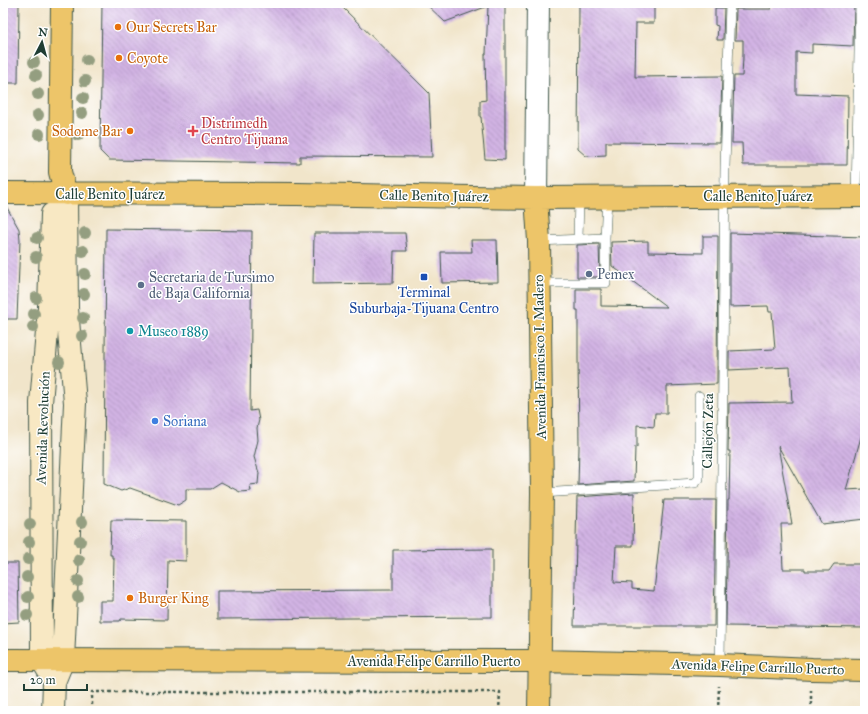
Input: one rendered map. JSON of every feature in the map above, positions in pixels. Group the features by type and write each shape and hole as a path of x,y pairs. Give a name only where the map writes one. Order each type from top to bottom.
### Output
{"main road":[{"name":"Avenida Revolución","path":"53,711 54,682 41,403 59,194 62,3"},
{"name":"Calle Benito Juárez","path":"3,193 536,198 861,196"},
{"name":"Avenida Revolución","path":"52,660 74,403 59,194"},
{"name":"Avenida Francisco I. Madero","path":"536,198 539,241 542,493 539,711"},
{"name":"Avenida Felipe Carrillo Puerto","path":"3,660 540,661 865,670"}],"street":[{"name":"Avenida Francisco I. Madero","path":"536,198 538,3"}],"lane":[{"name":"Callejón Zeta","path":"720,665 725,197 730,3"},
{"path":"860,3 861,196"},
{"path":"578,239 579,197"},
{"path":"539,283 606,283 607,197"},
{"path":"539,241 606,238"},
{"path":"542,493 695,482 699,479 699,396"}],"path":[{"path":"92,711 92,692 500,692 499,711"}],"building":[{"path":"3,3 19,3 18,83 3,83"},
{"path":"102,3 338,3 429,93 432,157 300,156 300,163 109,160 100,151"},
{"path":"425,3 505,3 505,160 485,159 480,117 480,101 486,100 485,54 488,6 445,22"},
{"path":"579,3 654,3 654,23 636,23 635,77 722,76 720,143 606,142 606,155 586,156 578,149"},
{"path":"771,3 854,3 853,46 812,44 812,53 796,52 796,94 848,96 847,165 743,165 742,143 732,143 734,76 742,76 743,57 743,40 735,40 736,9 771,9"},
{"path":"715,8 724,8 723,40 717,40 718,26 715,25"},
{"path":"3,206 6,206 19,229 20,240 17,319 3,319"},
{"path":"106,229 252,231 250,411 257,410 259,420 257,428 258,440 254,457 259,473 258,484 250,485 251,491 240,492 221,482 210,489 186,489 186,500 178,505 130,488 121,491 104,484"},
{"path":"314,233 405,233 407,251 394,251 393,283 313,284"},
{"path":"730,233 865,237 865,423 846,490 864,489 865,519 822,524 778,446 792,524 781,524 783,569 829,571 834,564 865,564 865,628 726,626 730,451 728,451 729,403 792,402 790,367 729,370 729,351 775,349 772,312 769,312 768,306 730,307"},
{"path":"703,236 718,236 717,384 667,386 667,413 655,413 654,427 637,425 634,481 578,485 578,310 576,310 576,289 601,289 601,306 667,307 612,266 611,242 648,241 648,252 703,253"},
{"path":"471,240 497,240 498,282 442,283 441,252 472,252"},
{"path":"599,244 600,277 577,277 577,245"},
{"path":"634,493 633,546 616,546 614,582 632,583 632,589 654,591 664,500 716,500 714,626 574,626 577,497"},
{"path":"111,520 186,521 186,561 168,560 167,620 121,619 120,621 100,621 100,601 113,601 114,558 110,555"},
{"path":"492,549 492,617 217,619 217,591 393,590 393,550"},
{"path":"3,563 18,563 19,622 3,623"}],"place":[{"name":"Our Secrets Bar","path":"118,27"},
{"name":"Coyote","path":"119,58"},
{"name":"Sodome Bar","path":"130,131"},
{"name":"Distrimedh Centro Tijuana","path":"193,131"},
{"name":"Pemex","path":"589,274"},
{"name":"Terminal Suburbaja-Tijuana Centro","path":"424,277"},
{"name":"Secretaria de Tursimo de Baja California","path":"141,285"},
{"name":"Museo 1889","path":"130,331"},
{"name":"Soriana","path":"155,421"},
{"name":"Burger King","path":"130,598"}]}
